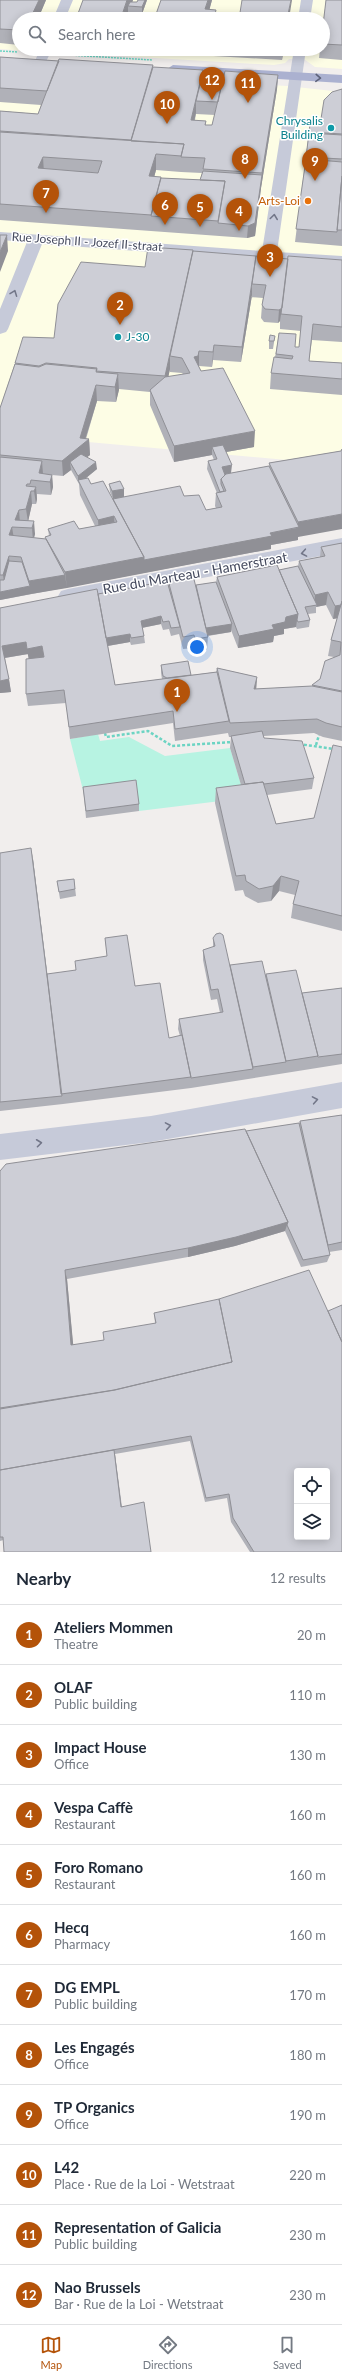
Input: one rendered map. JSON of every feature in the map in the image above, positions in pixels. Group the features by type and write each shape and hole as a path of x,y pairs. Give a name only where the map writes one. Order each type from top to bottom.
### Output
{"main road":[{"path":"27,61 57,62"},
{"path":"160,68 342,79"}],"street":[{"path":"62,12 67,0"},
{"path":"305,12 307,0"},
{"path":"41,61 43,56"},
{"path":"268,256 299,56"},
{"name":"Rue Joseph II - Jozef II-straat","path":"0,236 342,262"},
{"path":"0,329 36,239"},
{"name":"Rue du Marteau - Hamerstraat","path":"53,599 342,545"},
{"path":"0,1147 151,1129 342,1095"}],"lane":[{"path":"286,134 319,136"}],"path":[{"path":"105,733 106,737 148,731 172,746 236,742"},
{"path":"316,745 319,735"},
{"path":"294,743 316,745 335,750"}],"shaded area":[{"path":"0,0 342,0 342,69 315,67 304,59 289,59 285,63 274,65 121,56 330,56 330,12 12,12 12,50 0,49"},
{"path":"0,69 287,86 342,92 342,465 0,434"}],"green space":[{"path":"98,734 100,741 129,737 165,756 230,748 245,798 139,811 84,794 70,739"}],"building":[{"path":"0,0 39,0 33,12 12,12 12,30 0,29"},
{"path":"83,0 127,0 123,12 79,12"},
{"path":"138,0 145,0 142,7 128,6 130,2 137,2"},
{"path":"161,0 208,0 205,9 216,10 216,12 157,12"},
{"path":"242,0 291,0 288,12 240,12"},
{"path":"326,0 342,0 342,45 330,44 330,12 325,12"},
{"path":"0,57 59,61 47,91 0,88"},
{"path":"59,59 153,65 131,140 0,131 0,111 38,114"},
{"path":"153,67 203,70 191,120 206,121 205,125 212,125 225,71 278,75 262,173 203,169 205,158 181,157 184,144 131,141"},
{"path":"203,72 224,74 218,102 196,101"},
{"path":"342,89 342,134 309,132 310,124 320,125 324,100 332,92"},
{"path":"0,132 184,144 181,156 156,154 149,176 161,177 151,215 0,204","holes":["43,157 102,161 98,173 38,168"]},
{"path":"309,133 342,135 342,159 306,157"},
{"path":"306,159 342,162 337,232 296,229"},
{"path":"203,171 262,175 255,223 248,226 218,223 225,181 200,180"},
{"path":"342,176 342,230 337,230"},
{"path":"161,178 225,181 218,221 151,216"},
{"path":"0,235 7,235 0,252"},
{"name":"J-30","path":"148,247 193,250 165,376 96,371 97,368 46,363 39,366 15,363 23,337 54,338 58,304 81,262 145,267"},
{"path":"193,251 256,256 242,347 214,345 213,352 199,351 198,356 194,357 201,371 223,368 255,431 174,446 150,390 165,377 190,373 182,358 170,356"},
{"path":"256,256 288,259 282,308 279,310 265,309 262,305 266,285 252,284"},
{"path":"288,256 342,260 342,327 313,324 309,361 342,363 342,379 271,373 274,357 292,359 293,356 276,354 279,333 296,334 295,347 299,347 302,316 281,314"},
{"path":"270,335 275,336 274,341 269,341"},
{"path":"15,364 39,367 46,364 97,369 96,372 118,374 115,387 96,385 80,438 89,439 62,461 0,455 0,408"},
{"path":"223,445 232,465 222,467 225,475 221,479 221,484 224,491 220,492 208,461 217,459 212,447"},
{"path":"342,449 342,514 298,522 269,463 341,451"},
{"path":"81,454 96,462 78,476 70,462"},
{"path":"0,457 42,461 39,473 52,475 50,482 31,480 30,484 27,484 26,486 36,487 34,491 31,491 26,509 19,510 15,520 34,521 32,528 12,527 9,535 46,539 65,575 29,581 21,557 9,556 3,575 0,575"},
{"path":"269,466 299,527 270,533 272,536 144,560 144,557 113,499 180,486 184,496 199,495 206,510 222,507 216,493 226,491 221,479 226,474"},
{"path":"88,478 91,484 103,481 144,557 65,572 45,537 51,535 48,529 74,521 79,529 117,522 114,516 98,520 78,480"},
{"path":"120,481 124,489 112,491 109,484"},
{"path":"342,543 342,601 341,605 335,606 328,592 315,595 299,561 325,556 321,547"},
{"path":"9,561 22,562 30,586 0,592 0,580 4,580"},
{"path":"277,565 298,614 286,617 285,622 272,625 274,629 239,636 217,577"},
{"path":"298,566 317,605 305,607 310,620 298,622 298,614 279,570"},
{"path":"192,571 208,637 195,639 194,635 183,637 167,576"},
{"path":"167,581 180,627 171,628 169,621 163,622 161,616 141,621 144,636 131,638 130,634 106,638 98,594"},
{"path":"216,582 232,624 206,628 196,585"},
{"path":"97,589 115,685 217,672 229,721 175,729 173,711 69,727 64,690 26,694 26,659 44,657 42,646 27,649 26,642 2,646 9,679 0,681 0,608"},
{"path":"342,601 342,691 312,685 320,679 325,661 340,655 341,642 331,640"},
{"path":"188,661 191,675 167,678 163,676 161,665"},
{"path":"217,668 257,677 254,689 312,686 342,692 342,727 317,719 230,723"},
{"path":"262,731 264,738 302,741 314,778 264,784 263,782 245,784 231,736"},
{"path":"333,745 342,747 342,916 293,904 299,881 281,876 273,886 259,889 246,881 245,875 236,876 216,788 263,782 276,824 314,818"},
{"path":"136,780 139,804 86,811 83,787"},
{"path":"31,848 62,1096 0,1102 0,853"},
{"path":"74,879 75,889 59,892 57,881"},
{"path":"220,933 223,935 253,1069 191,1078 179,1019 223,1012 218,989 211,990 203,950 215,946 213,938 216,934"},
{"path":"127,935 135,986 160,983 169,1038 182,1035 191,1077 61,1094 47,974 76,970 75,961 107,956 105,938"},
{"path":"262,961 286,1062 253,1067 230,965"},
{"path":"296,970 318,1056 286,1061 266,974"},
{"path":"342,988 342,1054 318,1057 302,993"},
{"path":"342,1115 342,1242 328,1245 300,1121"},
{"path":"299,1123 330,1255 303,1260 287,1225 288,1222 246,1131"},
{"path":"245,1129 288,1222 236,1237 188,1248 65,1270 71,1345 104,1340 103,1332 156,1323 154,1313 219,1299 232,1362 114,1390 0,1408 0,1171 6,1164"},
{"path":"309,1270 342,1342 342,1552 254,1552 233,1518 229,1494 206,1498 191,1436 0,1470 0,1409 115,1390 232,1362 219,1299"},
{"path":"342,1305 342,1342 328,1311"},
{"path":"114,1450 121,1507 144,1502 151,1552 4,1552 3,1537 0,1537 0,1470"}],"place":[{"name":"Nao Brussels","path":"212,100"},
{"name":"Representation of Galicia","path":"248,103"},
{"name":"L42","path":"167,124"},
{"name":"Chrysalis Building","path":"331,128"},
{"name":"Les Engagés","path":"245,179"},
{"name":"TP Organics","path":"315,181"},
{"name":"Arts-Loi","path":"308,201"},
{"name":"DG EMPL","path":"46,213"},
{"name":"Hecq","path":"165,225"},
{"name":"Foro Romano","path":"200,227"},
{"name":"Vespa Caffè","path":"239,231"},
{"name":"Impact House","path":"270,277"},
{"name":"OLAF","path":"120,325"},
{"name":"J-30","path":"118,337"},
{"name":"Ateliers Mommen","path":"177,712"}]}
